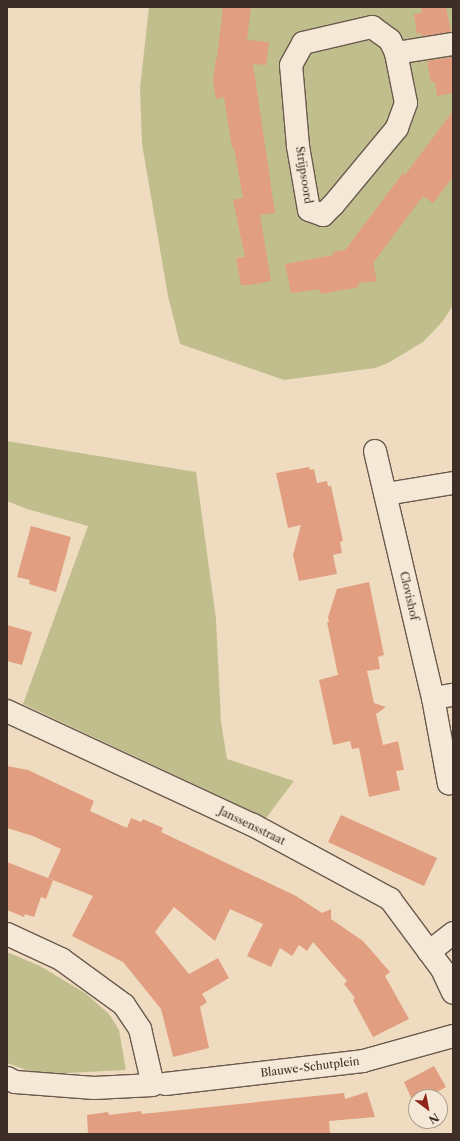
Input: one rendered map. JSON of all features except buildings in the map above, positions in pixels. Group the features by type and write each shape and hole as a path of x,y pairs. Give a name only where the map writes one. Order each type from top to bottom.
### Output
{"street":[{"name":"Strijpsoord","path":"372,27 390,40 396,53 406,103 397,128 323,215 309,210 298,146 291,66 303,43 372,27"},
{"path":"396,53 453,44"},
{"name":"Clovishof","path":"375,451 443,697 449,784"},
{"path":"386,494 453,483"},
{"name":"Janssensstraat","path":"7,711 253,825 390,899 442,969 453,993"},
{"path":"429,952 453,933"},
{"path":"7,934 61,959 124,1005 140,1029 153,1085 94,1088 15,1082 7,1078"},
{"name":"Blauwe-Schutplein","path":"164,1084 363,1061 453,1036"}],"shaded area":[{"path":"149,7 453,7 453,305 443,321 423,342 388,363 375,368 284,380 180,344 168,296 142,144 140,88"},
{"path":"7,441 196,472 216,619 221,722 227,759 294,781 266,818 23,704 88,526 27,509 7,501"},
{"path":"7,952 40,966 85,993 109,1014 119,1030 126,1070 47,1074 32,1072 7,1063"}]}
